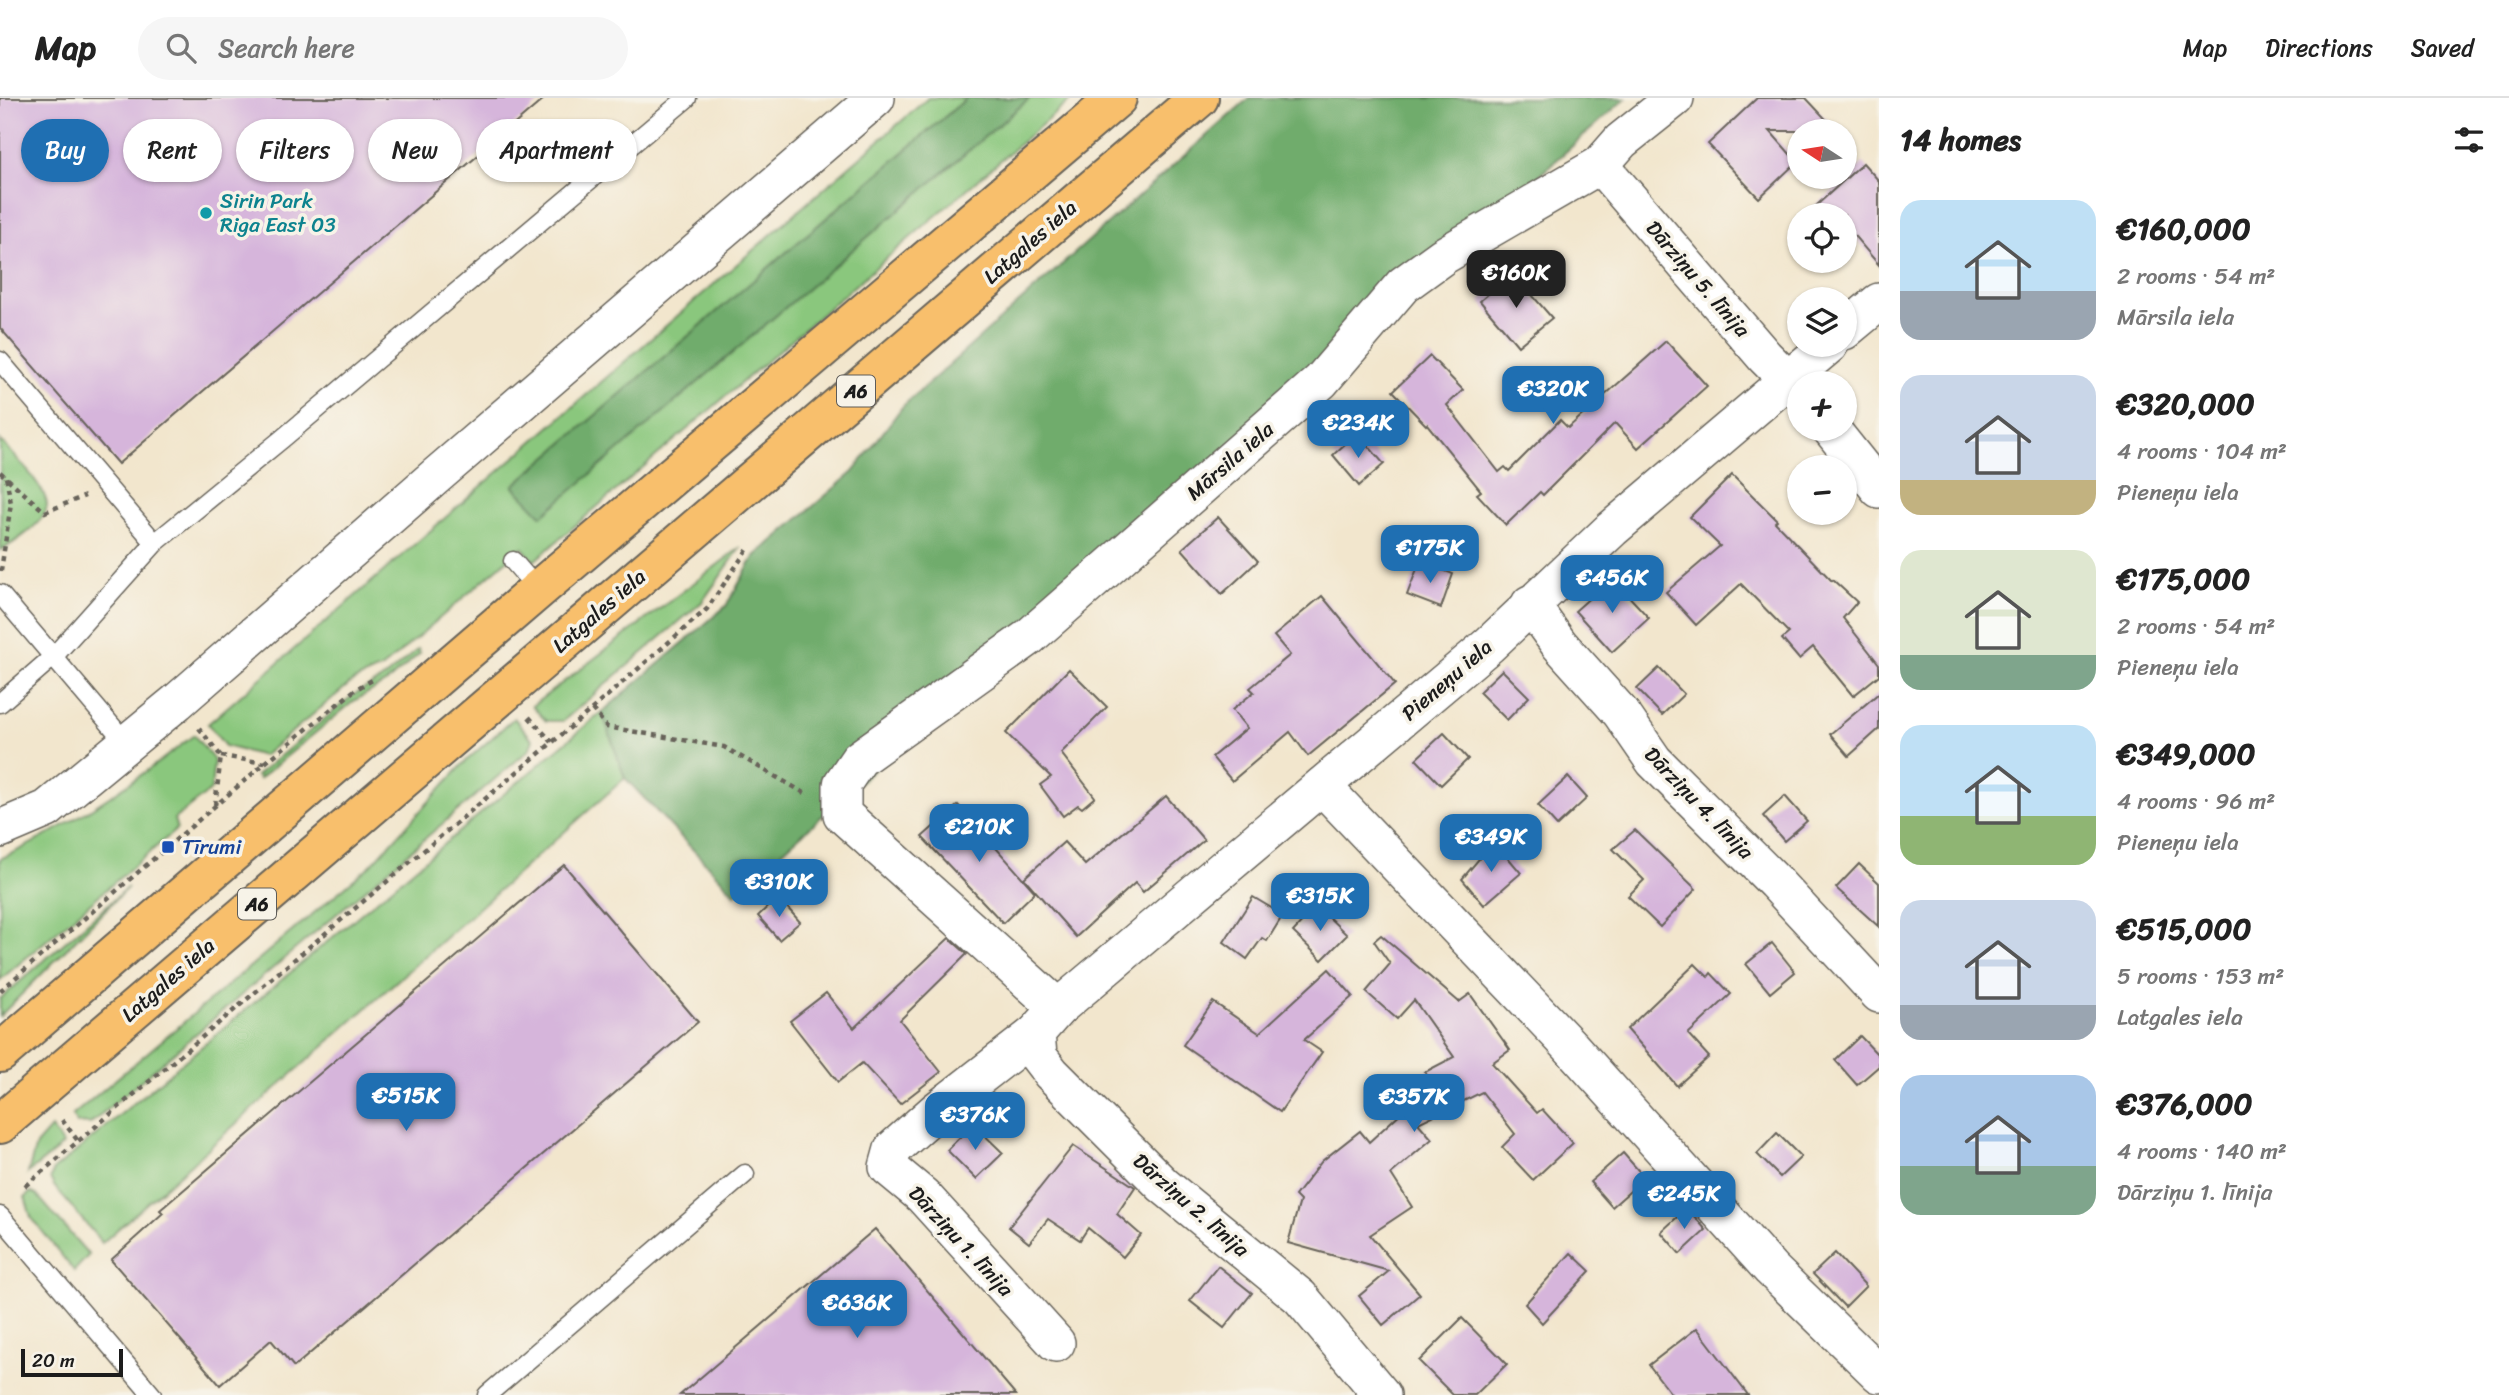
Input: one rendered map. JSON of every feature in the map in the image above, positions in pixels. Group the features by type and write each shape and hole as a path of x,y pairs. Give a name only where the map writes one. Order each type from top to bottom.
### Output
{"highway":[{"name":"A6","path":"0,1053 538,590 1118,98"},
{"name":"Latgales iela","path":"0,1124 1199,98"}],"street":[{"path":"0,830 47,809 127,744 876,98"},
{"name":"Mārsila iela","path":"842,814 842,784 859,759 1028,638 1321,381 1403,285 1443,256 1600,165 1621,141 1675,98"},
{"name":"Dārziņu 5. līnija","path":"1600,165 1787,379"},
{"path":"1857,320 1879,302"},
{"name":"Pieneņu iela","path":"1806,371 1818,357"},
{"name":"Pieneņu iela","path":"1047,1020 1489,645 1612,529 1787,390"},
{"path":"1841,441 1879,489"},
{"name":"Dārziņu 4. līnija","path":"1530,604 1559,644 1621,713 1654,761 1775,882 1879,994"},
{"path":"1322,786 1570,1046 1771,1269 1879,1374"},
{"path":"842,814 1047,1020"},
{"name":"Dārziņu 1. līnija","path":"1047,1020 893,1149 888,1167 923,1196 1056,1343"},
{"name":"Dārziņu 2. līnija","path":"1047,1020 1038,1055 1051,1073 1163,1185 1300,1297 1382,1395"}],"lane":[{"path":"0,704 54,656 155,543 687,98"},
{"path":"0,361 155,543"},
{"path":"513,561 538,590"},
{"path":"0,594 127,744"},
{"path":"487,1395 745,1174"},
{"path":"0,1216 152,1395"}],"path":[{"path":"0,472 45,512 108,487"},
{"path":"0,579 11,503 6,477"},
{"path":"25,1185 592,709 707,608 747,550"},
{"path":"0,991 265,763 356,689 386,673"},
{"path":"177,702 221,756 265,763"},
{"path":"522,709 552,742"},
{"path":"592,709 607,727 724,747 842,814"},
{"path":"215,807 221,756"},
{"path":"61,1118 78,1141"}],"green space":[{"path":"928,98 967,98 514,485 542,515 1030,98 1073,98 534,561 522,547 382,668 353,681 263,756 225,746 208,724"},
{"path":"967,98 1030,98 542,516 513,486"},
{"path":"1249,98 1626,98 735,894 625,778 602,712 726,606 754,557 853,472 903,406"},
{"path":"0,440 35,481 47,506 35,525 1,550"},
{"path":"741,547 702,602 563,721 546,721 532,706"},
{"path":"418,649 420,653 387,682 354,701 259,779 256,776 352,696 385,677"},
{"path":"602,712 625,778 102,1243 54,1186 50,1178 54,1170"},
{"path":"514,718 533,740 529,750 90,1124 77,1123 72,1116 371,865 466,761"},
{"path":"194,735 214,760 211,790 174,819 177,829 0,980 0,859 100,803"},
{"path":"128,887 0,1016 0,999"},
{"path":"51,1128 63,1145 28,1173 36,1145"},
{"path":"31,1192 37,1195 89,1255 74,1271 31,1217 25,1197"}],"building":[{"name":"Sirin Park Riga East 03","path":"0,98 545,98 520,119 476,119 476,157 462,169 462,119 368,119 368,182 447,182 118,464 0,328"},
{"path":"1757,98 1806,98 1826,119 1787,119 1787,131 1770,131 1787,151 1787,171 1759,198 1708,144"},
{"path":"1863,163 1879,181 1879,265 1857,239 1857,203 1819,203 1834,189 1857,189 1857,168"},
{"path":"1513,273 1552,318 1518,346 1480,301"},
{"path":"1666,341 1707,386 1638,448 1615,423 1543,495 1540,492 1506,525 1477,494 1481,491 1427,424 1393,391 1430,356 1463,390 1447,405 1499,472 1505,467 1509,471 1560,420 1568,428"},
{"path":"1357,433 1384,464 1359,486 1333,455"},
{"path":"1732,475 1832,581 1857,602 1843,618 1879,664 1879,675 1853,696 1813,647 1799,659 1782,639 1789,633 1741,584 1696,625 1666,592 1720,546 1690,517"},
{"path":"1218,517 1258,561 1222,594 1182,549"},
{"path":"1420,561 1453,574 1441,608 1407,595"},
{"path":"1612,578 1649,618 1612,652 1575,611"},
{"path":"1322,596 1395,684 1308,756 1290,732 1232,781 1212,757 1247,728 1232,710 1254,692 1250,688 1290,655 1274,636"},
{"path":"1659,668 1684,694 1662,715 1637,689"},
{"path":"1069,669 1107,707 1061,753 1095,797 1082,808 1078,805 1063,816 1040,785 1051,777 1006,733"},
{"path":"1502,670 1529,697 1507,720 1479,692"},
{"path":"1879,693 1879,729 1849,756 1830,734"},
{"path":"1444,733 1468,759 1441,785 1416,759"},
{"path":"1568,777 1587,798 1557,826 1538,805"},
{"path":"1166,796 1204,840 1143,892 1135,883 1076,937 1024,878 1064,842 1085,865"},
{"path":"1785,796 1807,821 1784,841 1763,816"},
{"path":"958,805 1035,892 1003,923 922,837"},
{"path":"1635,830 1696,889 1660,927 1628,896 1644,880 1613,849"},
{"path":"1494,841 1521,873 1484,905 1462,879"},
{"path":"1859,864 1879,883 1879,927 1836,888"},
{"path":"564,865 698,1022 294,1367 271,1340 220,1385 111,1260 163,1213 160,1210"},
{"path":"778,897 800,922 779,940 758,916"},
{"path":"1253,897 1283,915 1267,941 1262,938 1247,959 1224,942"},
{"path":"1317,906 1347,935 1322,960 1293,932"},
{"path":"1381,935 1459,1002 1470,994 1510,1050 1492,1063 1537,1113 1542,1109 1573,1143 1533,1180 1502,1147 1515,1134 1482,1092 1418,1123 1432,1139 1391,1174 1412,1207 1370,1235 1420,1294 1383,1325 1359,1296 1389,1271 1288,1243 1300,1201 1295,1196 1322,1161 1360,1131 1369,1142 1416,1099 1411,1090 1430,1080 1425,1072 1454,1057 1414,1000 1397,1019 1366,992 1390,964 1374,941"},
{"path":"949,938 967,954 900,1020 941,1072 900,1104 862,1063 838,1082 790,1021 826,993 854,1028"},
{"path":"1772,943 1795,972 1770,993 1746,964"},
{"path":"1695,964 1708,977 1711,973 1731,994 1688,1034 1709,1057 1677,1086 1627,1029"},
{"path":"1329,969 1353,996 1304,1040 1322,1052 1280,1112 1183,1045 1213,1002 1259,1033"},
{"path":"1860,1036 1879,1056 1879,1066 1857,1085 1835,1060"},
{"path":"973,1124 1003,1153 976,1179 947,1150"},
{"path":"1777,1133 1801,1157 1780,1177 1757,1154"},
{"path":"1073,1146 1135,1187 1117,1214 1141,1235 1123,1257 1088,1228 1080,1240 1048,1219 1029,1243 1009,1227"},
{"path":"1623,1153 1645,1178 1612,1207 1590,1182"},
{"path":"1687,1208 1706,1230 1680,1254 1661,1232"},
{"path":"875,1229 1016,1395 680,1395 761,1326"},
{"path":"1571,1253 1590,1271 1542,1323 1525,1304"},
{"path":"1835,1253 1866,1286 1845,1307 1813,1274"},
{"path":"1218,1266 1252,1293 1224,1328 1190,1301"},
{"path":"1462,1318 1507,1364 1475,1395 1453,1395 1419,1361"},
{"path":"1697,1328 1748,1395 1672,1395 1649,1365"}],"place":[{"name":"Sirin Park Riga East 03","path":"206,213"},
{"name":"Tīrumi","path":"168,847"}]}
